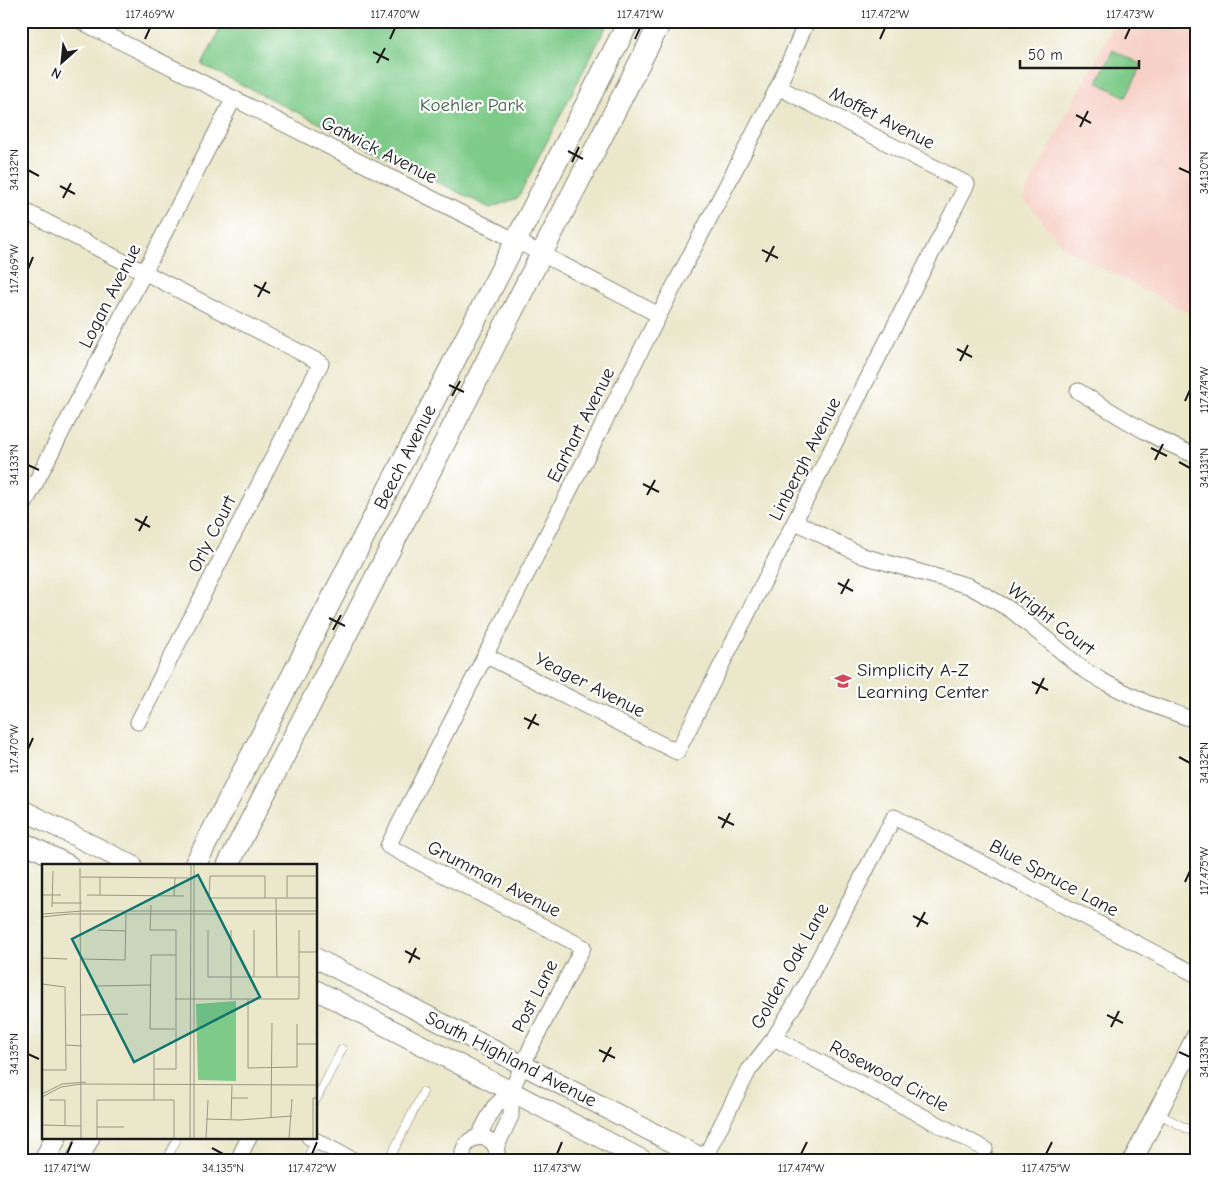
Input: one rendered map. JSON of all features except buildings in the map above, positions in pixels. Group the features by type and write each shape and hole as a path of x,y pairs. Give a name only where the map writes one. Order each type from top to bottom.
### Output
{"main road":[{"name":"Beech Avenue","path":"196,864 629,21"},
{"name":"Beech Avenue","path":"229,864 661,21"},
{"path":"45,1160 56,1138"},
{"path":"77,1160 88,1138"}],"street":[{"name":"Gatwick Avenue","path":"80,21 105,27 234,98 659,315"},
{"name":"Earhart Avenue","path":"388,846 659,315 778,87 807,21"},
{"name":"Moffet Avenue","path":"778,87 967,184"},
{"name":"Logan Avenue","path":"21,511 234,98"},
{"name":"Linbergh Avenue","path":"677,752 967,184"},
{"path":"21,209 144,271"},
{"name":"Orly Court","path":"138,722 321,363 144,271"},
{"path":"1078,390 1117,415 1183,451 1197,456"},
{"name":"Wright Court","path":"796,522 863,556 969,586 1011,610 1084,670 1147,703 1197,721"},
{"name":"Yeager Avenue","path":"485,655 677,752"},
{"path":"21,809 130,864"},
{"name":"Blue Spruce Lane","path":"894,817 1197,975"},
{"name":"Golden Oak Lane","path":"705,1159 749,1070 774,1038 796,1002 894,817"},
{"path":"21,841 67,864"},
{"name":"Grumman Avenue","path":"388,846 583,947"},
{"name":"Post Lane","path":"511,1091 583,947"},
{"name":"South Highland Avenue","path":"318,959 705,1159"},
{"name":"South Highland Avenue","path":"318,991 643,1160"},
{"path":"1133,1160 1197,1035"},
{"name":"Rosewood Circle","path":"774,1038 985,1150"},
{"path":"463,1160 462,1154 467,1143 478,1137 494,1107 511,1091"},
{"path":"497,1154 511,1116 511,1091"},
{"path":"478,1137 489,1140 497,1154"},
{"path":"238,1160 249,1138"},
{"path":"313,1139 353,1160"}],"lane":[{"path":"318,1096 342,1049"},
{"path":"389,1160 423,1092"},
{"path":"1157,1113 1197,1134"},
{"path":"306,1160 313,1139"},
{"path":"166,1160 176,1141"}],"shaded area":[{"path":"1116,21 1197,21 1197,317 1067,250 1023,198"}],"green space":[{"name":"Koehler Park","path":"224,21 609,21 518,198 490,208 202,65"},
{"path":"1113,50 1142,65 1126,97 1097,82"}],"place":[{"name":"Simplicity A-Z Learning Center","path":"843,681"}]}
